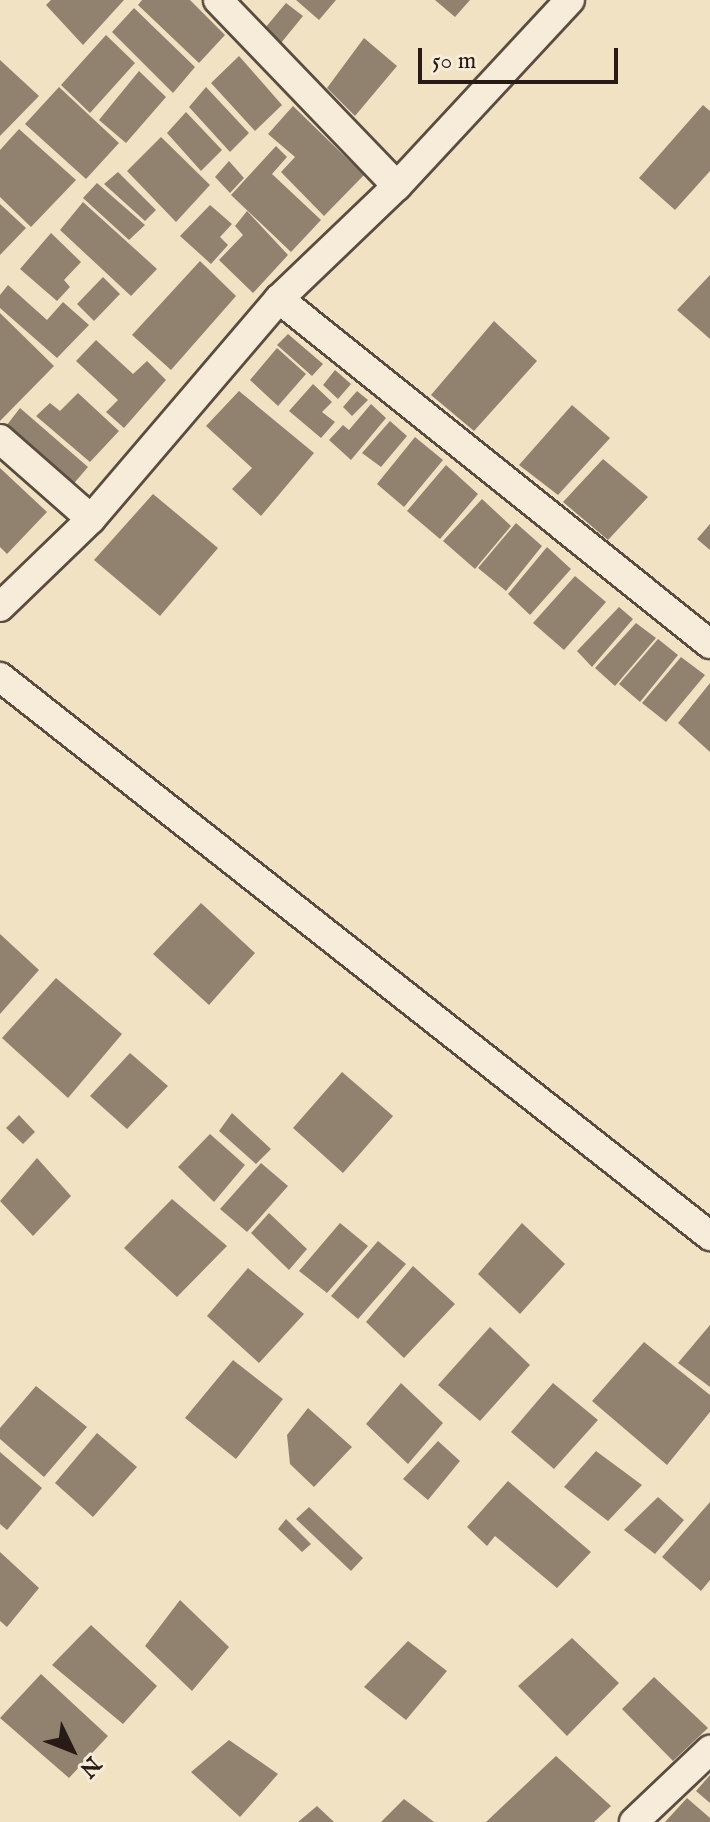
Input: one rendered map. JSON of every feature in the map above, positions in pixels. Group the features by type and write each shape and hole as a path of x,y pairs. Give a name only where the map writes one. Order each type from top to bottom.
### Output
{"street":[{"path":"218,0 397,186"},
{"path":"0,607 91,519 279,299 397,186 570,0"},
{"path":"279,299 710,644"},
{"path":"0,439 91,519"},
{"path":"0,677 710,1236"},
{"path":"634,1822 710,1750"}],"building":[{"path":"51,0 124,0 83,45 46,5"},
{"path":"142,0 190,0 225,35 199,63 138,5"},
{"path":"296,0 336,0 319,20"},
{"path":"435,0 470,0 455,17"},
{"path":"286,3 303,16 281,43 265,28"},
{"path":"134,8 195,67 173,93 112,32"},
{"path":"106,35 135,63 90,113 61,85"},
{"path":"364,38 397,66 355,116 327,88"},
{"path":"239,56 282,105 255,131 211,83"},
{"path":"0,60 39,96 0,136"},
{"path":"139,71 166,97 126,143 99,120"},
{"path":"59,87 119,143 86,179 25,124"},
{"path":"206,87 249,133 230,152 189,107"},
{"path":"703,105 710,111 710,171 675,210 639,178"},
{"path":"293,106 364,175 324,216 281,172 295,157 268,134"},
{"path":"186,112 222,150 201,171 167,133"},
{"path":"19,129 76,180 31,227 0,197 0,150"},
{"path":"161,137 210,185 176,222 127,171"},
{"path":"276,146 287,157 272,174 321,220 291,252 231,195"},
{"path":"229,161 244,178 230,193 215,177"},
{"path":"118,172 156,210 145,221 104,184"},
{"path":"97,183 145,225 129,240 83,198"},
{"path":"83,202 157,269 131,296 60,230"},
{"path":"0,204 26,228 0,255"},
{"path":"210,205 232,224 220,237 228,245 211,264 180,236"},
{"path":"247,211 288,255 253,293 219,260 243,235 235,226"},
{"path":"51,233 81,262 64,280 70,287 57,301 20,269"},
{"path":"200,261 236,296 171,370 132,335"},
{"path":"710,275 710,339 677,310"},
{"path":"103,277 120,294 94,321 77,304"},
{"path":"8,285 47,320 63,302 89,325 57,358 0,308 0,295"},
{"path":"0,313 54,366 0,421"},
{"path":"494,321 537,361 474,431 431,395"},
{"path":"288,334 323,364 312,376 277,345"},
{"path":"96,340 133,374 147,361 166,380 124,428 106,412 118,400 76,361"},
{"path":"277,348 306,374 278,406 250,380"},
{"path":"335,370 351,384 338,399 323,385"},
{"path":"313,384 332,402 322,412 335,422 321,438 289,411"},
{"path":"239,391 314,453 261,516 232,489 252,468 206,426"},
{"path":"357,391 368,400 352,416 343,407"},
{"path":"78,393 119,431 90,462 36,416 50,403 60,411"},
{"path":"371,404 386,418 351,460 329,440 343,425 349,430"},
{"path":"572,405 610,438 558,495 519,465"},
{"path":"20,408 88,467 69,489 3,430"},
{"path":"390,421 407,436 381,467 362,453"},
{"path":"415,437 443,460 404,507 377,484"},
{"path":"603,459 648,497 608,540 563,502"},
{"path":"446,465 478,494 440,539 407,511"},
{"path":"0,468 47,512 7,554 0,547"},
{"path":"153,494 218,548 160,616 94,560"},
{"path":"482,499 511,526 475,569 443,541"},
{"path":"516,523 542,546 506,591 478,568"},
{"path":"710,524 710,550 697,539"},
{"path":"547,547 571,569 530,615 508,594"},
{"path":"575,576 606,602 564,650 533,623"},
{"path":"619,607 633,619 592,667 577,651"},
{"path":"636,623 656,638 615,686 595,668"},
{"path":"658,639 678,655 640,702 619,684"},
{"path":"681,657 705,675 666,722 642,703"},
{"path":"710,683 710,752 678,723"},
{"path":"201,903 255,953 209,1005 153,954"},
{"path":"0,934 39,970 0,1014"},
{"path":"56,978 122,1034 68,1098 2,1038"},
{"path":"130,1053 168,1086 127,1129 90,1096"},
{"path":"342,1072 393,1116 343,1173 293,1128"},
{"path":"232,1113 271,1149 256,1164 219,1131"},
{"path":"19,1115 35,1132 23,1144 6,1128"},
{"path":"210,1134 245,1165 214,1202 178,1167"},
{"path":"37,1158 71,1196 33,1236 0,1201"},
{"path":"261,1163 288,1186 247,1232 220,1209"},
{"path":"172,1199 227,1246 177,1297 124,1248"},
{"path":"269,1213 307,1249 289,1270 251,1233"},
{"path":"340,1223 368,1246 327,1293 299,1271"},
{"path":"522,1223 565,1264 520,1314 478,1274"},
{"path":"378,1241 406,1264 358,1319 331,1296"},
{"path":"413,1266 455,1304 404,1358 366,1322"},
{"path":"248,1268 304,1314 259,1363 207,1316"},
{"path":"710,1325 710,1387 678,1363"},
{"path":"490,1327 530,1365 480,1421 438,1385"},
{"path":"644,1342 710,1395 710,1412 667,1465 592,1401"},
{"path":"233,1360 283,1399 236,1459 185,1418"},
{"path":"401,1383 443,1423 408,1464 366,1424"},
{"path":"553,1383 598,1420 554,1469 511,1432"},
{"path":"36,1386 87,1427 44,1477 0,1439 0,1428"},
{"path":"308,1408 352,1447 314,1487 290,1464 287,1435"},
{"path":"97,1433 137,1467 93,1517 55,1483"},
{"path":"438,1441 460,1461 428,1500 403,1479"},
{"path":"596,1451 642,1485 608,1521 564,1487"},
{"path":"0,1452 42,1488 7,1530 0,1524"},
{"path":"508,1481 591,1552 557,1588 495,1536 487,1546 467,1527"},
{"path":"658,1497 684,1520 655,1554 624,1530"},
{"path":"710,1502 710,1580 701,1591 662,1557"},
{"path":"309,1507 363,1558 351,1571 296,1519"},
{"path":"286,1519 311,1544 302,1552 278,1529"},
{"path":"0,1552 39,1588 7,1627 0,1621"},
{"path":"180,1600 229,1647 192,1691 145,1646"},
{"path":"91,1625 157,1686 123,1724 52,1665"},
{"path":"572,1638 619,1683 567,1736 518,1686"},
{"path":"408,1641 447,1671 406,1720 364,1687"},
{"path":"41,1674 108,1736 69,1778 0,1718"},
{"path":"654,1677 708,1728 673,1761 622,1709"},
{"path":"229,1740 278,1774 240,1817 191,1772"},
{"path":"556,1756 611,1806 594,1822 486,1822"},
{"path":"710,1775 710,1803 696,1791"},
{"path":"687,1798 710,1818 710,1822 665,1822"},
{"path":"404,1799 434,1822 381,1822"},
{"path":"317,1806 334,1822 298,1822"}]}
